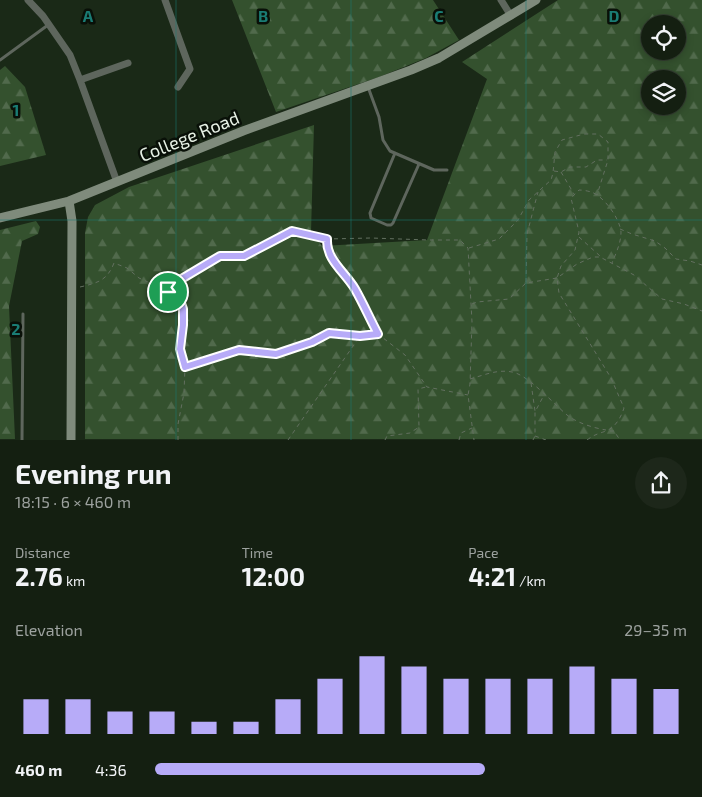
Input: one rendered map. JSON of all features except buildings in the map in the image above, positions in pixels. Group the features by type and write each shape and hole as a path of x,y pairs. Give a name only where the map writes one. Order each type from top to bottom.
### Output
{"street":[{"path":"28,0 43,16 70,56 117,182"},
{"path":"165,0 190,69 178,87"},
{"path":"501,0 511,16"},
{"name":"College Road","path":"0,218 69,201 243,131 410,70 439,58 536,0"},
{"path":"80,80 128,63"},
{"path":"69,201 72,221 71,440"}],"lane":[{"path":"0,60 49,24"},
{"path":"368,86 380,117 383,140 390,151 434,170 447,170"},
{"path":"395,153 370,213 372,218 387,225 393,223 418,164"},
{"path":"22,440 23,314"}],"path":[{"path":"468,248 499,239 518,220 529,200 550,180 553,172 555,152 562,140 584,134 598,134 608,142 608,160 597,196"},
{"path":"553,172 561,172 570,167 586,167 597,160 608,160"},
{"path":"561,172 574,195"},
{"path":"588,440 596,433 609,430 621,418 624,408 611,378 560,293 557,278 561,266 575,250 579,232 571,198 580,190 593,192 608,205 620,224 621,234 617,252 612,263"},
{"path":"526,283 527,234 538,192"},
{"path":"620,228 632,234 656,241 676,259 702,265"},
{"path":"168,292 178,281 220,256 244,256 292,231 327,239 460,240 468,248 472,322 468,395 474,440"},
{"path":"578,236 600,257 634,275 662,299 684,304 702,311"},
{"path":"327,239 333,261 351,282 378,334 405,354 427,387"},
{"path":"471,305 477,302 509,299 526,283 557,278 577,264 593,257 600,257"},
{"path":"72,289 99,283 111,272 114,263 126,268 138,278 168,292 180,300 183,309 180,349 185,367 184,393 178,424 178,440"},
{"path":"185,367 239,350 276,354 312,342 329,333 360,336 378,334"},
{"path":"288,440 360,336"},
{"path":"470,379 498,371 514,372 525,378 568,416 594,428 614,431 620,440"},
{"path":"531,383 535,412 535,436 533,440"},
{"path":"385,440 387,436 410,432 419,427 418,389 427,387 468,395"},
{"path":"535,412 544,395"},
{"path":"459,440 461,433 472,428"},
{"path":"535,436 546,440"}],"green space":[{"path":"232,0 433,0 459,40 426,58 379,77 276,112"},
{"path":"558,0 702,0 702,439 85,439 85,233 88,217 95,205 129,187 314,125 311,232 322,246 427,240 487,79 462,62"},
{"path":"5,66 25,87 46,155 0,166 0,70"},
{"path":"36,221 40,227 38,234 22,241 9,306 15,439 0,439 0,230"}],"route":[{"path":"292,231 327,239 333,261 356,290 378,334 360,336 329,333 312,342 276,354 239,350 185,367 180,349 183,309 180,300 168,292 178,281 220,256 244,256 292,231"}]}
